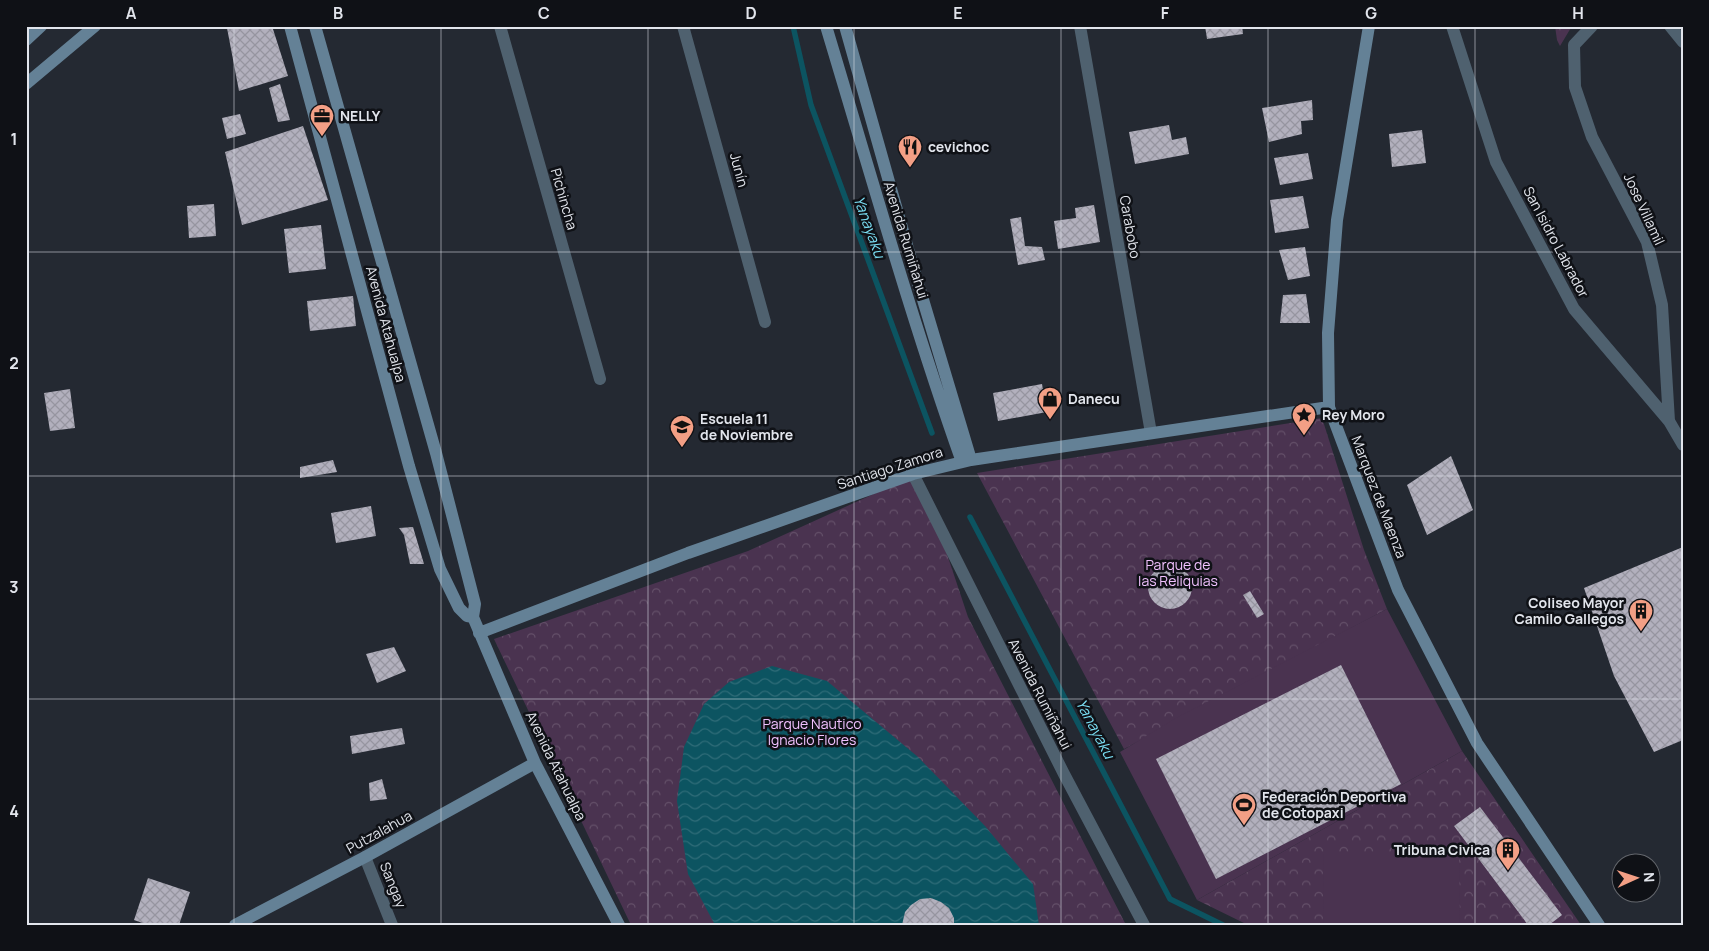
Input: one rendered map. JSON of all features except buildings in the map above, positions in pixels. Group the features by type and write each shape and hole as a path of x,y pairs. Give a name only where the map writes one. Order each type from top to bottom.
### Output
{"street":[{"path":"26,40 41,26"},
{"path":"26,84 95,26"},
{"name":"Avenida Atahualpa","path":"290,26 409,466 440,569 459,608 467,616 473,618"},
{"name":"Avenida Atahualpa","path":"314,26 438,462 475,604 473,618 535,762 619,925"},
{"name":"Pichincha","path":"500,26 600,379"},
{"name":"Junín","path":"684,26 765,322"},
{"name":"Avenida Rumiñahui","path":"826,26 898,267 942,406 964,461"},
{"name":"Avenida Rumiñahui","path":"845,26 912,263 964,461"},
{"name":"Carabobo","path":"1080,26 1151,433"},
{"name":"Marquez de Maenza","path":"1369,26 1337,220 1328,333 1329,407 1398,590 1468,726 1477,743 1599,925"},
{"name":"San Isidro Labrador","path":"1452,26 1496,162 1574,309 1669,421 1683,445"},
{"name":"Jose Villamil","path":"1592,26 1574,45 1575,87 1592,137 1647,242 1662,305 1669,421"},
{"path":"1670,26 1683,42"},
{"path":"854,120 870,115"},
{"path":"898,267 912,263"},
{"name":"Santiago Zamora","path":"479,633 688,553 916,474 964,461 1329,407"},
{"name":"Avenida Rumiñahui","path":"916,474 1064,774 1144,925"},
{"name":"Putzalahua","path":"235,925 365,857 535,762"},
{"name":"Sangay","path":"365,857 392,925"}],"green space":[{"path":"1555,26 1572,26 1560,46 1557,40"},
{"name":"Parque de las Reliquias","path":"1322,418 1364,550 1387,609 1124,749 977,473"},
{"name":"Parque Nautico Ignacio Flores","path":"920,473 968,617 1126,925 631,925 494,639 748,551"},
{"name":"Federación Deportiva de Cotopaxi","path":"1387,609 1462,751 1197,900 1120,752 1176,718"},
{"path":"1462,751 1581,925 1248,925 1197,900"},
{"path":"1323,854 1459,854 1460,925 1324,925"}],"water":[{"name":"Parque Nautico Ignacio Flores","path":"772,666 827,681 918,757 985,826 1033,884 1039,925 715,925 688,874 677,801 684,747 704,704 729,682"}],"waterway":[{"name":"Yanayaku","path":"793,26 811,105 932,433"},
{"name":"Yanayaku","path":"970,517 1170,899 1223,925"}],"place":[{"name":"NELLY","path":"322,137"},
{"name":"cevichoc","path":"910,168"},
{"name":"Danecu","path":"1050,420"},
{"name":"Rey Moro","path":"1304,436"},
{"name":"Escuela 11 de Noviembre","path":"682,448"},
{"name":"Coliseo Mayor Camilo Gallegos","path":"1641,632"},
{"name":"Federación Deportiva de Cotopaxi","path":"1244,826"},
{"name":"Tribuna Civica","path":"1508,871"}]}
